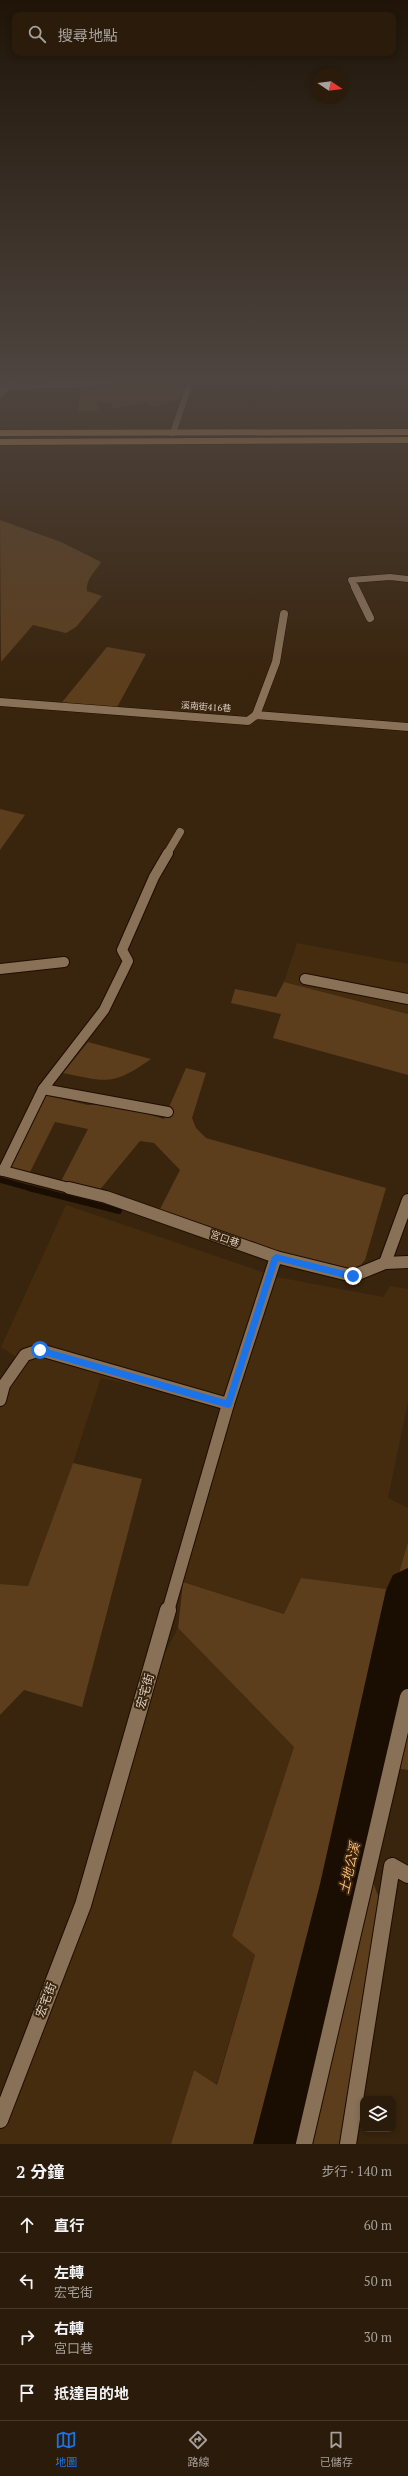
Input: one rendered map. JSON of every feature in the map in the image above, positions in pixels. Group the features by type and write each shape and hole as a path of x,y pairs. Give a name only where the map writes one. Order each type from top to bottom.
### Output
{"street":[{"path":"370,618 351,580 390,577 408,579"},
{"path":"256,715 276,662 284,614"},
{"name":"溪南街416巷","path":"0,702 248,721 256,715 408,727"},
{"path":"1,1171 43,1089 104,1010 128,961 122,950 154,877 180,832"},
{"path":"0,969 64,962"},
{"path":"305,979 408,999"},
{"path":"43,1089 168,1112"},
{"name":"宮口巷","path":"1,1171 106,1197 251,1246 276,1257 353,1276 385,1262"},
{"path":"408,1200 385,1262 408,1262"},
{"name":"宏宅街","path":"0,2120 83,1905 228,1404 276,1257"},
{"path":"0,1400 2,1384 25,1355 40,1350 228,1404"},
{"path":"304,2144 408,1697"},
{"path":"348,2144 392,1866 408,1875"}],"shaded area":[{"path":"0,520 61,542 101,562 89,579 87,591 102,596 76,627 66,633 33,625 1,662"},
{"path":"107,647 146,654 115,711 59,706"},
{"path":"0,809 25,815 0,850"},
{"path":"297,943 408,964 408,1014 284,982"},
{"path":"284,982 408,1014 408,1075 273,1038 281,1014 231,1003 235,989 276,997"},
{"path":"88,1042 151,1059 127,1074 109,1080 100,1080 63,1073"},
{"path":"186,1068 206,1073 192,1118 196,1128 206,1138 386,1188 365,1260 357,1270 348,1273 157,1215 180,1170 154,1143 140,1141 93,1198 57,1189 88,1129 55,1122 26,1180 5,1169 24,1123 45,1095 88,1105 115,1104 164,1119"},
{"path":"66,1205 277,1277 383,1297 390,1286 408,1289 408,1402 388,1498 408,1508 408,1542 394,1590 301,1578 285,1614 183,1582 225,1404 101,1378 73,1463 28,1586 0,1584 0,1408 15,1356 1,1347"},
{"path":"73,1463 142,1479 82,1707 24,1690 0,1715 0,1584 28,1586"},
{"path":"408,1542 408,1770 390,1767 367,1866 386,1917 339,2144 171,2144 194,2070 217,2085 255,1955 232,1936 294,1747 178,1628 183,1582 284,1614 301,1578 394,1590"},
{"path":"178,1628 294,1747 232,1936 255,1955 216,2085 194,2070 171,2144 0,2144 0,2125 152,1678"}],"waterway":[{"path":"0,1180 33,1189"},
{"path":"29,1188 119,1211"},
{"name":"土地公溪","path":"280,2144 345,1884 408,1590"}],"route":[{"path":"40,1350 228,1404 276,1257 353,1276"}]}
